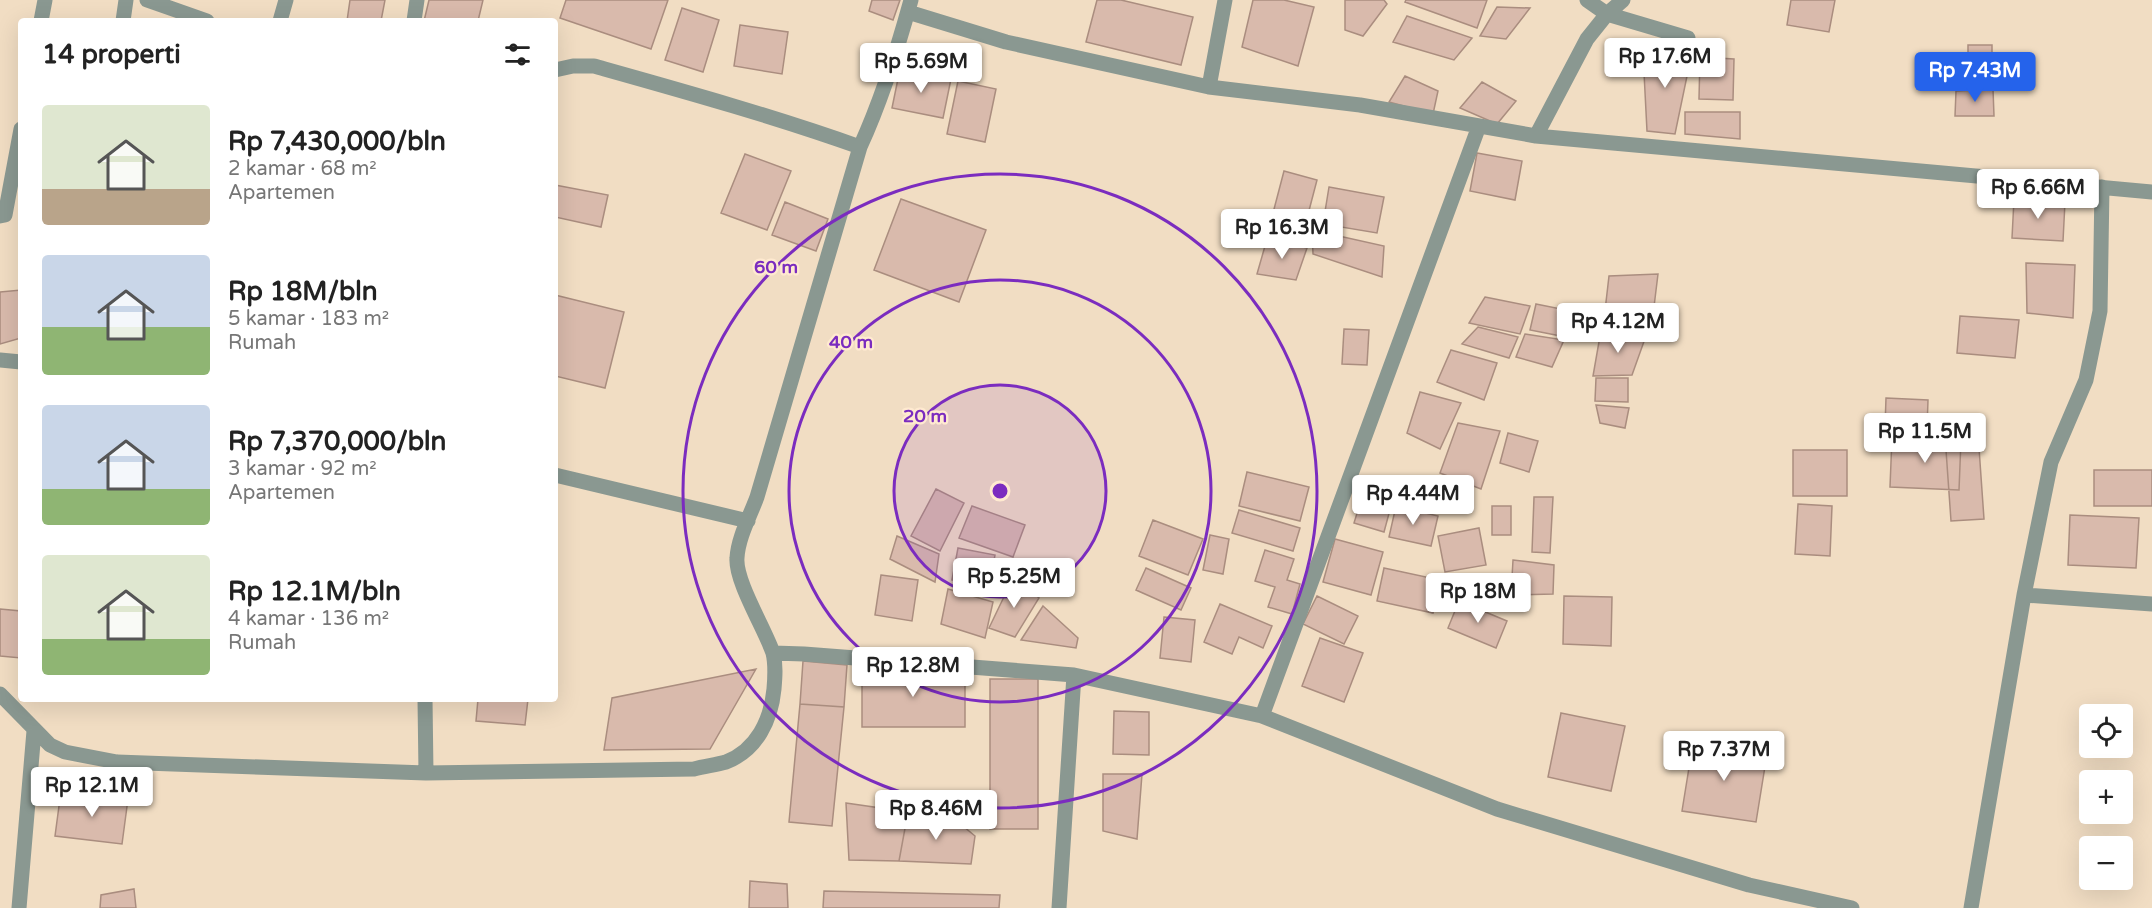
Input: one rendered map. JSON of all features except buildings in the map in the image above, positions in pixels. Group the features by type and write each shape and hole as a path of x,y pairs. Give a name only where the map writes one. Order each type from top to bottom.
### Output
{"street":[{"path":"42,18 45,0"},
{"path":"123,18 126,0"},
{"path":"147,0 198,18"},
{"path":"281,18 286,0"},
{"path":"414,18 417,0"},
{"path":"1209,87 1225,0"},
{"path":"1587,0 1607,14 1688,38"},
{"path":"1536,136 1587,39 1607,14 1623,0"},
{"path":"0,694 50,745 65,752 117,762 426,773 694,768 726,762 747,749 761,734 772,707 775,669 773,653 739,574 736,559 860,147 879,105 909,6 1005,42 1209,87 1360,105 1536,136 2152,192"},
{"path":"558,69 573,66 594,66 744,109 860,147"},
{"path":"1262,716 1479,126"},
{"path":"0,216 5,215 18,145"},
{"path":"1971,908 2024,595 2051,462 2086,380 2100,311 2102,187"},
{"path":"0,360 18,362"},
{"path":"558,477 748,521"},
{"path":"2024,595 2152,604"},
{"path":"773,653 1074,675 1262,716 1497,809 1749,885 1852,908"},
{"path":"1059,908 1074,675"},
{"path":"425,702 426,773"},
{"path":"19,908 34,730"}]}
